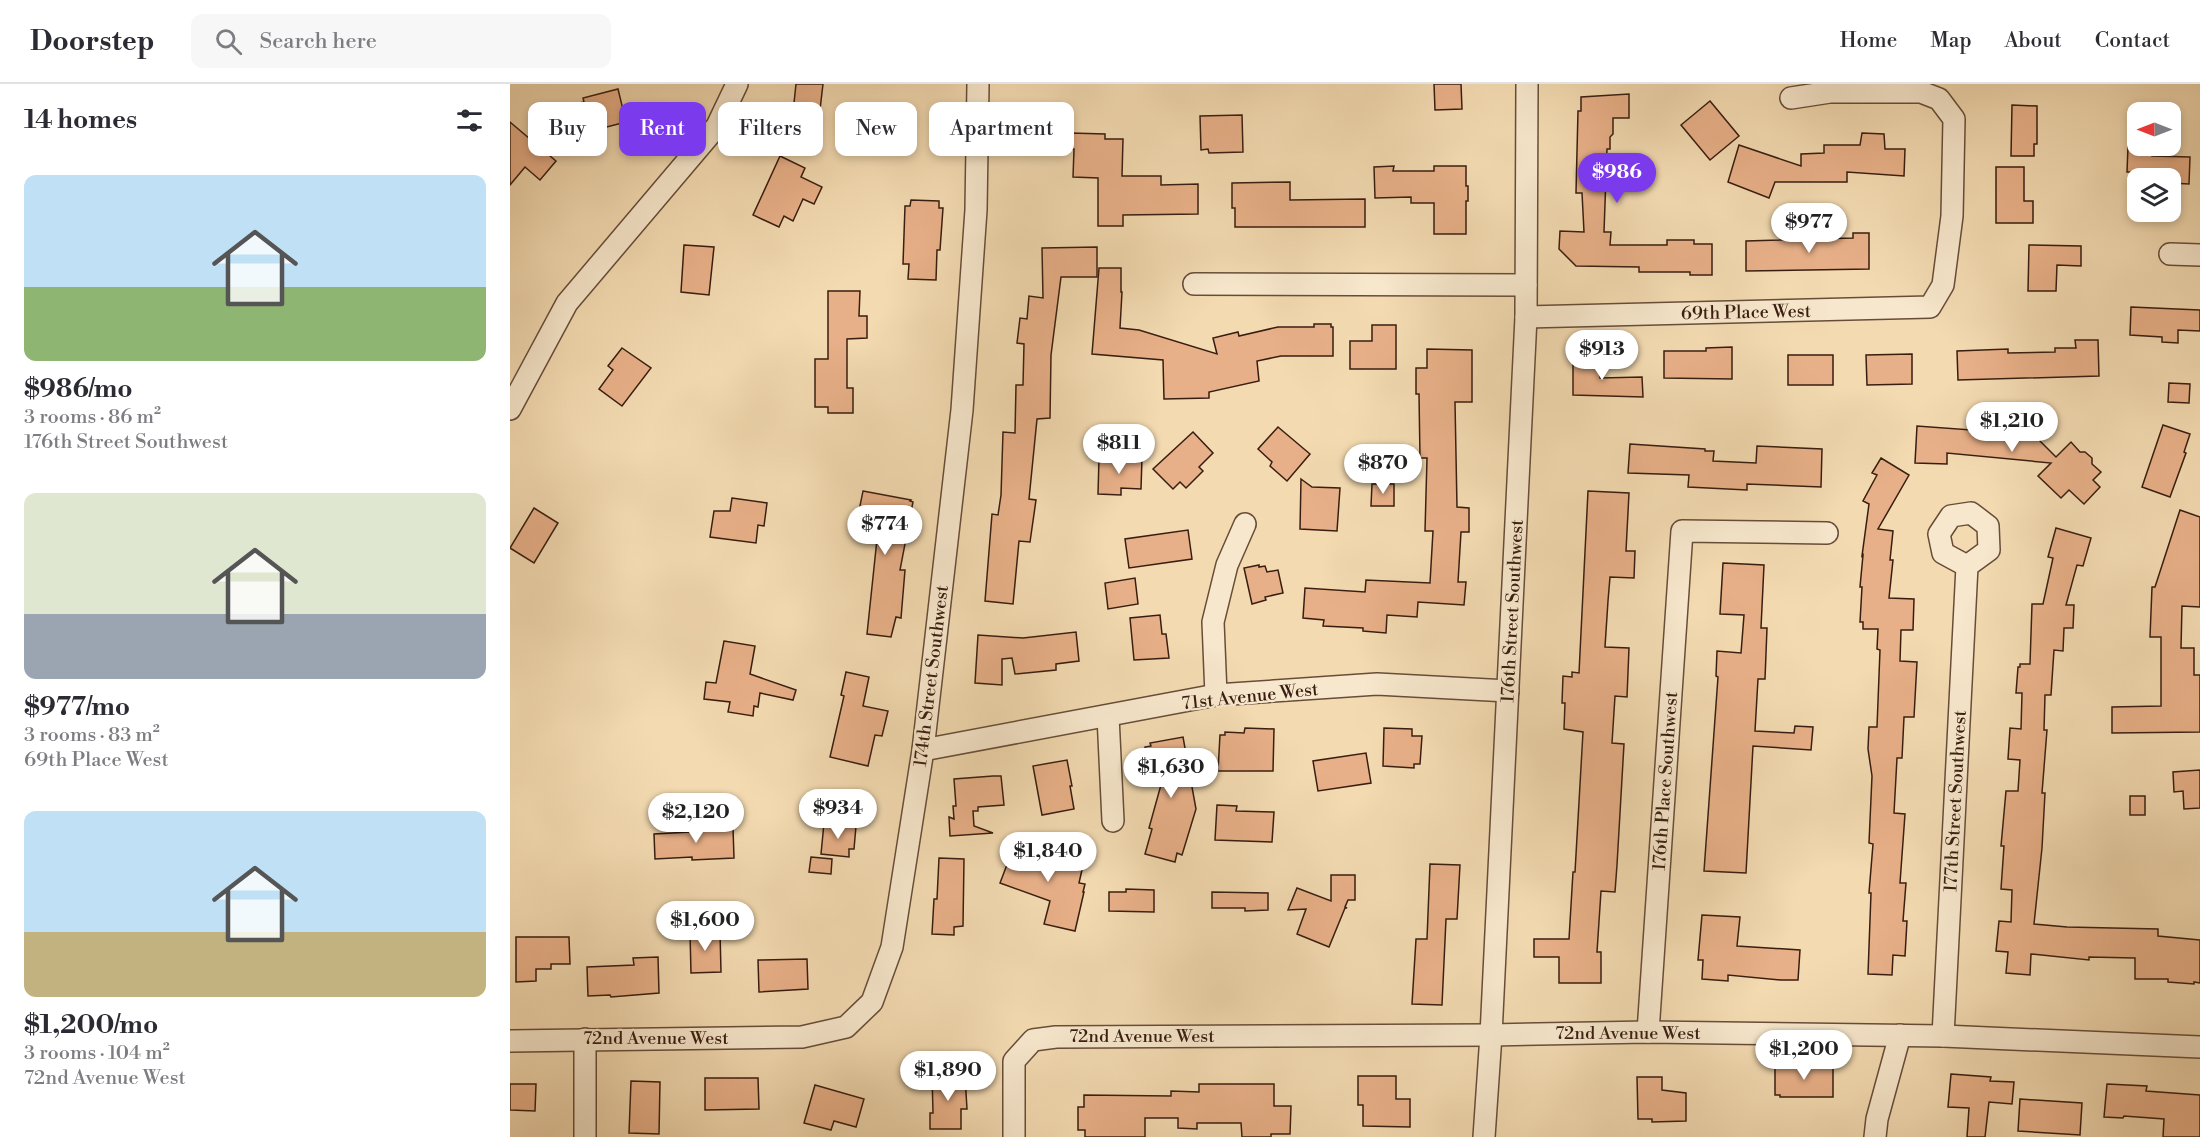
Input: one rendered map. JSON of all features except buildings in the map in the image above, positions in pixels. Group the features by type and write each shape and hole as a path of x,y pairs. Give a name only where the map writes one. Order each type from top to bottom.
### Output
{"street":[{"path":"510,409 567,303 717,126 736,84"},
{"name":"174th Street Southwest","path":"801,1037 846,1027 872,1002 891,947 923,750 962,410 976,210 978,84"},
{"name":"176th Street Southwest","path":"1484,1137 1526,317 1527,84"},
{"name":"69th Place West","path":"1526,317 1930,307 1943,285 1952,216 1954,119 1939,99 1921,93 1830,92 1791,98"},
{"path":"2170,254 2200,255"},
{"path":"1194,284 1526,285"},
{"path":"1216,696 1213,622 1227,565 1245,524"},
{"name":"176th Place Southwest","path":"1648,1032 1682,531 1827,533"},
{"name":"177th Street Southwest","path":"1943,1036 1967,566"},
{"name":"71st Avenue West","path":"923,750 1216,696 1377,684 1508,691"},
{"path":"1108,716 1113,821"},
{"name":"72nd Avenue West","path":"1014,1137 1014,1061 1033,1040 1056,1037 1648,1032 1943,1036 2200,1047"},
{"path":"1875,1137 1877,1119 1900,1035"},
{"name":"72nd Avenue West","path":"510,1041 801,1037"},
{"path":"585,1039 585,1137"}]}
